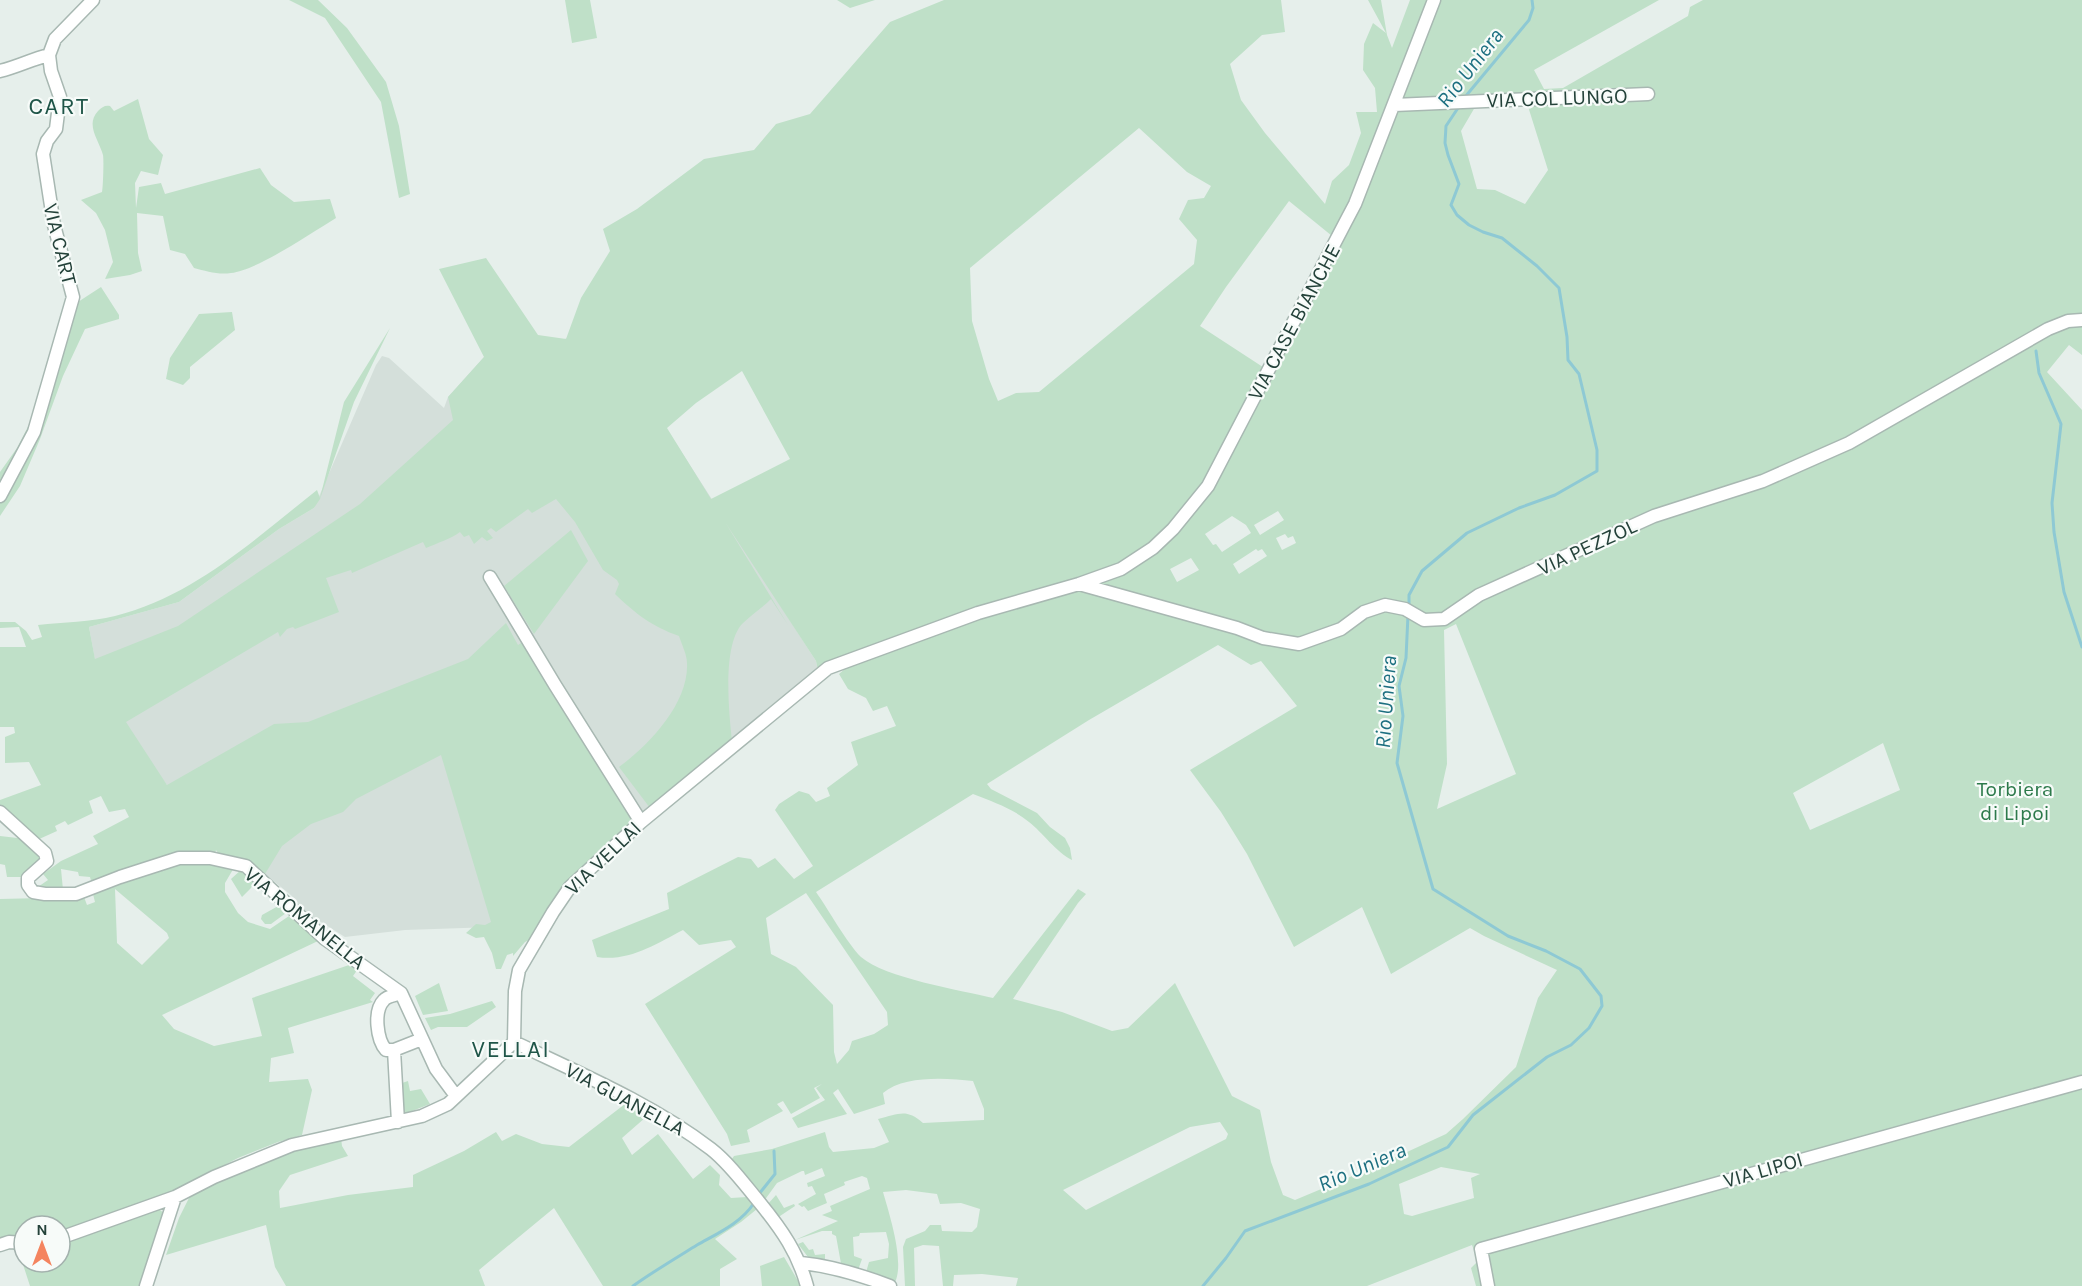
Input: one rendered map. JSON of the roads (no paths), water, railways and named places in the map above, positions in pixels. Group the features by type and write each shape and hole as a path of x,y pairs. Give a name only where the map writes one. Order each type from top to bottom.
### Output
{"street":[{"path":"0,71 15,68 33,59 49,55 55,39 93,0"},
{"name":"VIA CASE BIANCHE","path":"1079,584 1121,569 1153,548 1208,486 1355,204 1434,0"},
{"name":"VIA CART","path":"0,495 34,432 73,297 54,225 43,154 47,141 56,129 60,97 51,71 49,55"},
{"name":"VIA COL LUNGO","path":"1394,105 1648,94"},
{"name":"VIA PEZZOL","path":"1079,584 1237,628 1263,638 1299,644 1341,629 1364,612 1385,604 1410,612 1424,620 1444,619 1479,595 1654,516 1763,481 1849,443 2048,329 2068,321 2082,320"},
{"path":"490,577 641,822"},
{"name":"VIA VELLAI","path":"514,1042 514,992 519,970 578,877 828,668 978,613 1079,584"},
{"name":"VIA ROMANELLA","path":"0,812 45,853 47,861 28,879 28,885 33,892 76,894 179,858 210,858 246,866 325,939 401,993"},
{"path":"422,1039 394,1050 386,1050 381,1044 377,1016 384,999 401,993 436,1069 456,1096"},
{"path":"72,1234 175,1197 214,1177 292,1145 422,1116 448,1104 514,1042"},
{"name":"VIA GUANELLA","path":"514,1042 615,1090 681,1126 719,1156 757,1199 790,1242 801,1263 807,1286"},
{"path":"394,1050 398,1122"},
{"name":"VIA LIPOI","path":"1488,1286 1481,1249 2082,1082"},
{"path":"146,1286 175,1197"},
{"path":"801,1263 823,1265 858,1274 890,1286"}],"waterway":[{"name":"Rio Uniera","path":"1465,97 1529,20 1533,8 1532,0"},
{"name":"Rio Uniera","path":"1409,608 1409,595 1422,571 1467,533 1519,508 1555,495 1597,471 1597,450 1579,374 1568,360 1567,337 1559,288 1537,266 1502,238 1469,225 1457,215 1451,205 1459,184 1445,143 1446,126 1460,105"},
{"path":"2036,351 2039,373 2061,424 2052,503 2054,532 2064,592 2082,647"},
{"name":"Rio Uniera","path":"1203,1286 1245,1231 1369,1184 1448,1147 1473,1115 1547,1057 1571,1045 1589,1028 1602,1006 1601,996 1580,969 1546,951 1508,936 1433,889 1397,763 1403,716 1399,686 1406,658 1408,615"},
{"path":"759,1194 775,1174 774,1151"},
{"path":"633,1286 728,1227 743,1216 754,1203"}],"district":[{"name":"CART","path":"59,106"},
{"name":"VELLAI","path":"511,1049"}],"park label":[{"name":"Torbiera di Lipoi","path":"2015,801"}]}
